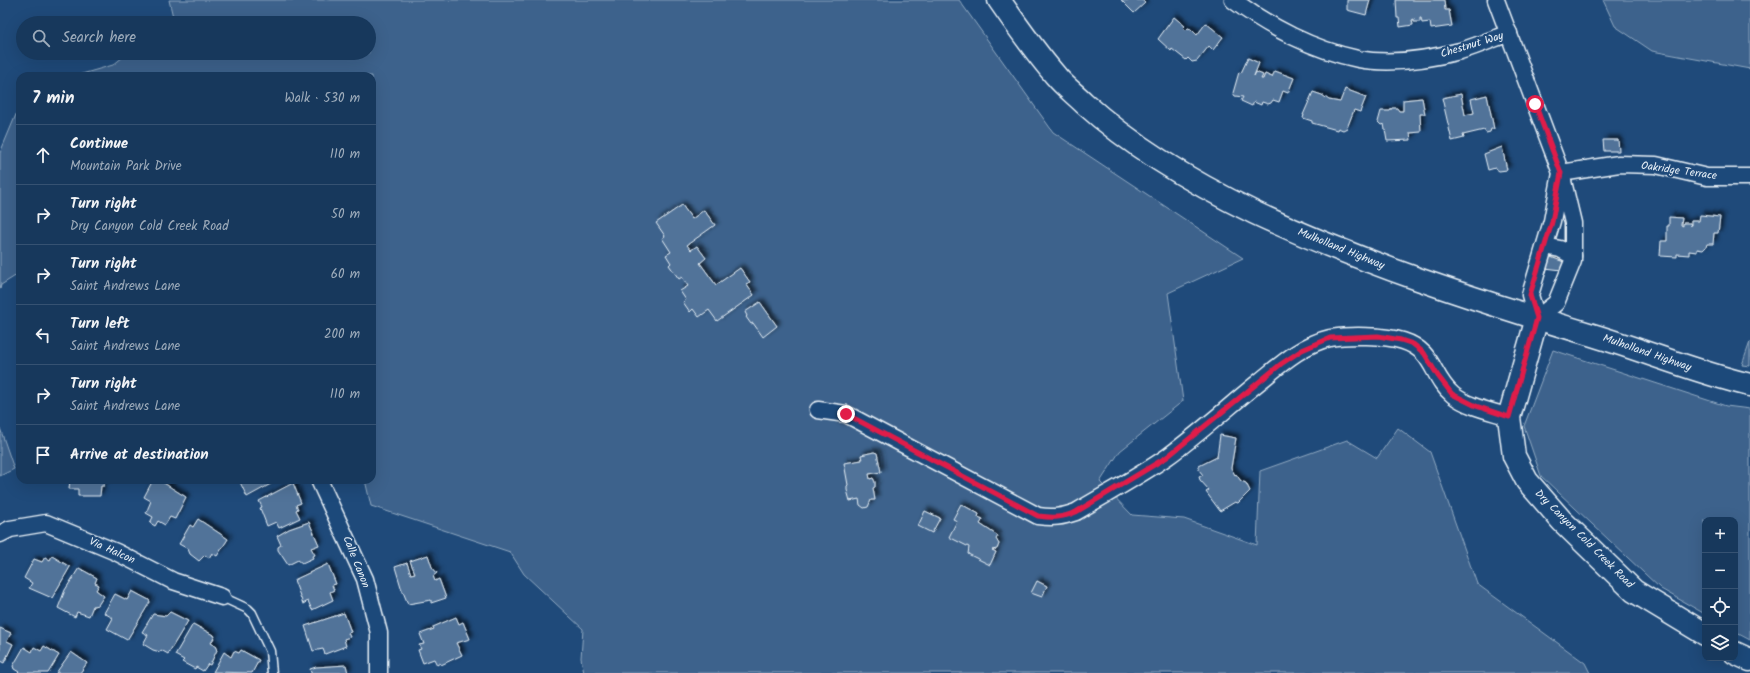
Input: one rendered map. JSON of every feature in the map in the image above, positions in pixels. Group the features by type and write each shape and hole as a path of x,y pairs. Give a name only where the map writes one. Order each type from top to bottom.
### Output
{"main road":[{"name":"Mulholland Highway","path":"998,0 1057,77 1104,121 1144,151 1189,179 1235,203 1325,244 1393,270 1537,318 1618,342 1687,367 1750,385"},
{"name":"Dry Canyon Cold Creek Road","path":"1537,318 1509,417 1514,456 1527,481 1562,520 1634,591 1702,632"},
{"path":"1738,654 1750,660"}],"street":[{"name":"Chestnut Way","path":"1233,0 1298,39 1326,50 1360,59 1392,60 1427,58 1460,51 1509,33"},
{"path":"1496,0 1561,173 1573,223 1573,261 1556,303 1537,318 1530,295 1552,222 1561,173"},
{"name":"Oakridge Terrace","path":"1561,173 1619,164 1656,165 1707,177 1750,177"},
{"path":"1545,246 1560,250 1573,256"},
{"path":"818,410 846,414 1038,516 1052,518 1064,517 1076,512 1167,457 1281,364 1302,350 1330,338 1378,336 1401,340 1413,344 1424,353 1438,376 1452,394 1476,406 1509,417"},
{"name":"Calle Canon","path":"321,484 365,579 379,633 379,673"},
{"name":"Via Halcon","path":"0,534 10,529 46,523 116,552 173,581 222,597"}],"lane":[{"path":"222,597 248,609 252,613 270,651 272,673"}],"shaded area":[{"path":"169,0 959,0 1053,132 1243,258 1168,293 1183,401 1120,451 1100,482 1132,515 1184,519 1257,545 1260,471 1347,440 1377,458 1398,428 1430,452 1477,584 1585,663 1590,673 584,673 581,658 583,629 524,574 510,552 371,506 366,484 376,484 376,72 89,72 113,65 119,60 376,60 376,16 173,16"},
{"path":"1603,0 1750,0 1750,69 1652,51 1615,26"},
{"path":"16,115 16,276 1,285 0,289 0,153"},
{"path":"1750,342 1750,366 1742,365"},
{"path":"1553,350 1726,406 1750,409 1750,640 1738,634 1738,517 1702,517 1702,612 1661,589 1541,476 1524,426"},
{"path":"0,428 14,469 0,476"}],"building":[{"path":"1121,0 1142,0 1145,3 1134,13"},
{"path":"1347,0 1370,0 1366,15 1347,10"},
{"path":"1396,0 1444,0 1445,10 1449,10 1452,26 1431,29 1430,22 1422,23 1420,18 1420,22 1414,22 1414,19 1412,20 1413,25 1400,27 1399,18 1397,18"},
{"path":"1174,17 1185,26 1183,28 1186,30 1188,28 1191,29 1197,35 1206,23 1223,37 1213,50 1209,46 1197,61 1192,62 1188,58 1186,60 1172,49 1171,51 1158,39"},
{"path":"1248,58 1259,63 1254,76 1256,72 1263,75 1261,79 1263,79 1265,74 1272,77 1275,71 1294,78 1288,93 1283,91 1279,102 1273,100 1268,104 1262,102 1261,105 1254,102 1252,106 1241,101 1243,97 1235,96 1233,93 1239,72 1241,73"},
{"path":"1345,89 1366,97 1360,112 1354,110 1347,128 1343,130 1338,128 1337,130 1312,123 1312,121 1303,118 1313,92 1322,95 1329,100 1340,102"},
{"path":"1461,94 1465,115 1474,113 1471,99 1487,95 1494,129 1491,129 1490,132 1486,133 1484,130 1463,135 1464,138 1452,141 1442,98"},
{"path":"1422,98 1425,114 1420,114 1421,132 1410,133 1411,140 1387,141 1384,124 1381,125 1378,122 1381,111 1390,111 1392,108 1397,108 1399,111 1403,111 1403,100"},
{"path":"1603,140 1618,140 1619,151 1604,151"},
{"path":"1502,147 1507,170 1499,171 1495,168 1488,170 1484,154"},
{"path":"682,205 692,219 704,210 715,225 687,245 691,250 697,246 706,258 700,263 716,285 740,268 750,282 746,284 754,295 717,321 709,310 699,317 693,309 690,312 683,302 686,300 680,291 688,286 682,277 679,279 669,265 671,263 666,255 671,252 662,238 665,236 656,223"},
{"path":"1700,215 1720,217 1718,233 1714,233 1713,244 1707,244 1703,250 1697,249 1697,252 1689,251 1689,255 1677,254 1677,257 1660,256 1661,241 1667,241 1667,226 1669,226 1669,217 1682,218 1681,225 1683,226 1683,223 1690,223 1691,226 1691,221 1699,221"},
{"path":"1548,256 1564,262 1562,270 1545,268"},
{"path":"760,302 777,326 763,337 753,323 751,324 746,317 745,312"},
{"path":"1220,435 1236,438 1231,468 1241,481 1246,483 1250,491 1238,503 1235,502 1220,511 1206,492 1209,490 1200,480 1199,477 1203,475 1199,470 1199,466 1217,457"},
{"path":"874,452 877,453 881,472 869,474 870,479 873,478 875,482 875,487 873,488 875,500 871,500 868,507 864,508 860,505 859,499 850,501 847,490 848,485 844,463 862,460 861,455"},
{"path":"70,484 104,484 104,486 101,486 100,496 78,496 78,489 69,489"},
{"path":"151,484 165,484 186,497 175,519 170,517 165,525 158,521 155,526 150,523 153,517 146,513 151,501 144,497"},
{"path":"241,484 271,484 247,497"},
{"path":"293,484 301,503 296,505 298,509 296,510 300,518 279,528 276,522 267,526 259,501"},
{"path":"961,504 979,514 978,517 983,519 980,524 998,536 996,539 999,544 997,549 992,550 996,552 990,565 968,554 969,547 949,537 957,521 953,519"},
{"path":"925,511 940,518 932,533 918,526"},
{"path":"198,519 228,539 217,556 212,553 209,558 205,555 199,561 190,554 188,549 179,544 190,525 193,527"},
{"path":"309,522 319,545 311,548 315,555 312,556 313,558 302,563 298,560 288,565 278,550 278,547 281,545 277,536 289,529"},
{"path":"428,555 432,567 437,573 433,576 435,581 439,579 446,598 431,603 431,600 408,604 395,567 407,563 411,574 415,573 410,561"},
{"path":"52,556 70,567 52,598 29,588 32,583 24,578 34,559 42,562 45,557 50,560"},
{"path":"328,564 336,584 332,585 334,590 330,592 333,600 312,610 308,601 303,604 294,580"},
{"path":"79,568 97,578 95,583 99,585 96,590 104,596 98,605 93,606 89,616 77,612 75,617 58,608 65,590"},
{"path":"1037,581 1047,586 1042,597 1031,593"},
{"path":"132,591 150,602 127,640 107,629 113,618 104,613 115,594 127,600"},
{"path":"170,612 188,621 168,654 161,650 160,652 153,650 143,644 148,635 142,632 153,614 166,616"},
{"path":"344,613 351,632 348,633 350,637 344,639 346,646 325,654 323,649 313,651 305,626"},
{"path":"456,617 459,624 463,622 470,639 456,643 462,655 441,665 440,663 437,665 434,659 423,663 418,650 421,649 419,645 424,644 420,634 434,629 433,627"},
{"path":"193,624 215,636 211,643 217,647 217,650 210,665 208,664 203,671 196,667 195,669 182,662 184,660 175,655"},
{"path":"0,628 11,633 7,641 13,644 4,663 0,661"},
{"path":"44,646 59,655 48,673 18,673 19,672 14,669 13,666 24,647 32,652 34,647 41,651"},
{"path":"241,650 259,660 252,673 213,672 224,652 231,657 234,651 239,653"},
{"path":"71,652 87,663 80,673 56,673"},
{"path":"346,665 348,673 311,673 310,669 316,667"}],"route":[{"path":"846,414 1038,516 1052,518 1064,517 1076,512 1167,457 1281,364 1302,350 1330,338 1378,336 1401,340 1413,344 1424,353 1438,376 1452,394 1476,406 1509,417 1537,318 1530,295 1552,222 1561,173 1535,104"}]}
